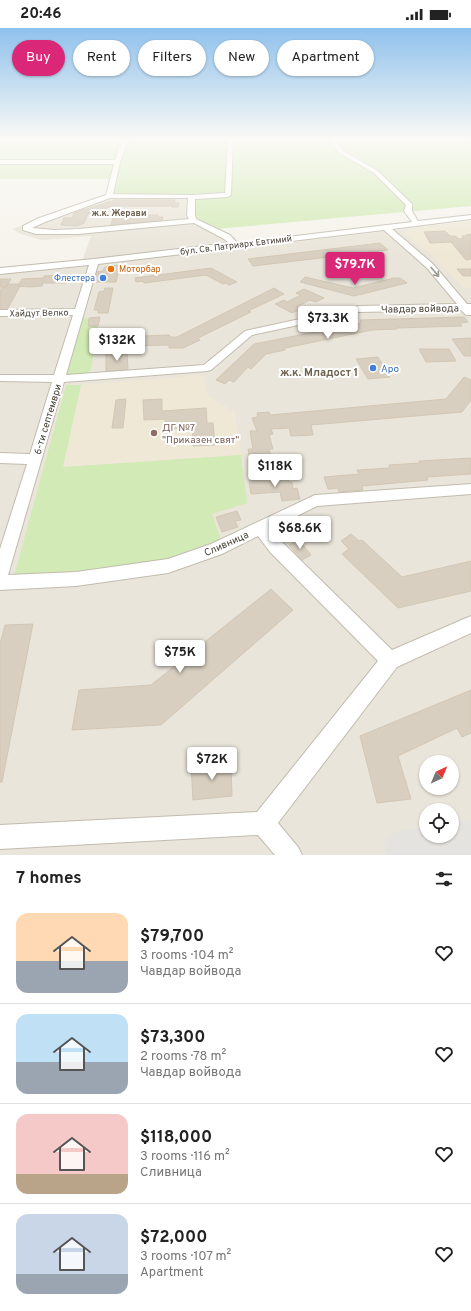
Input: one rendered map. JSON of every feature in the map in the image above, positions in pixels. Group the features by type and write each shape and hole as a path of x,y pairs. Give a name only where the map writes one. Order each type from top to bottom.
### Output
{"street":[{"path":"109,196 113,179"},
{"path":"229,179 228,195 191,197 109,196 35,223 28,226 26,230 61,233 195,221 228,237 235,245"},
{"path":"383,179 410,205 408,211 416,224"},
{"path":"191,197 191,215 195,221"},
{"name":"бул. Св. Патриарх Евтимий","path":"0,271 94,262 471,217"},
{"path":"389,227 430,266 470,308"},
{"name":"6-ти септември","path":"0,575 94,262"},
{"name":"Чавдар войвода","path":"0,378 59,379 207,368 249,333 359,309 470,308"},
{"name":"Хайдут Велко","path":"0,313 79,312"},
{"path":"0,458 35,459"},
{"name":"Сливница","path":"0,583 76,579 168,566 216,549 315,501 471,489"},
{"path":"261,528 276,547 390,660"},
{"path":"0,837 263,823 390,660 471,624"},
{"path":"263,823 290,855"}],"shaded area":[{"path":"114,194 194,195 196,218 235,238 244,248 471,221 471,855 0,855 0,274 80,267 91,236 42,240 18,233 12,229 104,195"},
{"path":"471,221 471,288 464,288 430,254 407,236 405,232 410,229"},
{"name":"ДГ №7 \"Приказен свят\"","path":"203,375 208,396 235,412 241,455 63,467 81,385"},
{"path":"471,820 471,855 386,855 384,845 391,833 419,828 419,843 459,843 459,822"}],"green space":[{"path":"0,179 471,179 471,206 216,229 196,218 194,196 114,194 118,179"},
{"path":"82,318 89,318 88,326 98,326 91,369 87,374 67,376"},
{"path":"66,385 81,385 63,467 241,455 247,503 212,514 222,543 172,564 13,580"}],"building":[{"path":"115,200 175,200 174,202 179,203 178,207 113,206 88,214 84,223 77,226 61,225 64,218 72,218 74,213"},
{"path":"145,215 158,215 158,217 163,217 162,220 157,220 156,222 111,225 113,217 132,217 131,219 137,219 144,218"},
{"path":"445,231 450,236 456,236 459,239 464,238 462,236 471,234 471,259 466,260 451,242 430,243 424,232"},
{"path":"380,243 388,250 253,266 248,259"},
{"path":"121,265 123,273 118,274 116,282 93,282 96,272 103,271 104,268 108,266"},
{"path":"211,268 237,282 229,285 226,283 223,284 206,275 144,283 143,281 136,282 135,278"},
{"path":"457,269 471,269 471,276 463,276"},
{"path":"68,275 66,283 43,283 42,286 29,287 18,286 22,279"},
{"path":"305,277 353,288 394,278 400,278 407,283 354,296 300,282"},
{"path":"0,279 11,279 6,287 0,287"},
{"path":"8,284 19,284 18,286 20,286 7,310 0,310 0,291 2,287 6,287"},
{"path":"105,288 113,288 108,313 98,313 98,310 94,310 99,292 104,291"},
{"path":"274,288 284,294 248,311 251,312 198,338 200,340 183,348 169,348 169,345 123,346 124,343 117,344 118,337 169,335 170,337 177,337"},
{"path":"304,289 324,298 316,302 310,300 296,307 300,309 292,313 275,304 284,300 287,302 301,295 296,293"},
{"path":"100,317 98,326 88,326 89,318"},
{"path":"464,317 468,322 460,323 462,326 372,330 285,348 285,350 266,354 251,369 248,367 234,382 229,380 225,384 216,380 254,344 361,323 360,320"},
{"path":"471,338 471,356 464,356 452,339"},
{"path":"419,349 449,349 456,361 426,362"},
{"path":"127,353 128,370 106,371 106,354"},
{"name":"Аро","path":"378,357 390,377 368,379 356,359"},
{"path":"464,377 471,380 471,400 462,412 311,425 313,435 291,436 289,428 271,429 273,434 269,435 273,449 269,449 274,471 253,473 248,449 253,449 250,431 257,431 252,418 258,417 257,413 269,412 270,415 446,399"},
{"path":"126,399 123,428 112,428 116,400"},
{"path":"162,399 162,411 206,408 207,423 213,423 215,445 193,446 192,428 165,429 165,419 144,420 143,400"},
{"path":"471,458 471,474 427,477 428,480 362,486 363,490 339,492 338,488 328,489 324,477 359,474 357,470 389,468 389,465 420,463 419,461"},
{"path":"288,478 289,482 292,482 293,489 297,488 300,499 282,501 280,492 251,494 249,480"},
{"path":"237,511 241,520 235,521 238,527 222,532 216,517"},
{"path":"305,517 317,529 303,538 299,535 288,542 279,532"},
{"path":"351,534 359,541 362,540 402,577 471,561 471,591 398,608 342,554 349,549 341,541"},
{"path":"299,540 311,555 302,560 289,545"},
{"path":"271,589 293,610 161,725 72,730 79,690 151,685"},
{"path":"33,624 2,782 0,782 0,644 5,625"},
{"path":"471,690 471,733 462,737 457,728 398,756 411,799 377,803 360,736"},
{"path":"231,762 232,796 193,800 191,765"}],"place":[{"name":"Моторбар","path":"111,269"},
{"name":"Флестера","path":"103,278"},
{"name":"Аро","path":"373,368"},
{"name":"ДГ №7 \"Приказен свят\"","path":"154,433"}],"district":[{"name":"ж.к. Жерави","path":"119,213"},
{"name":"ж.к. Младост 1","path":"319,372"}]}
